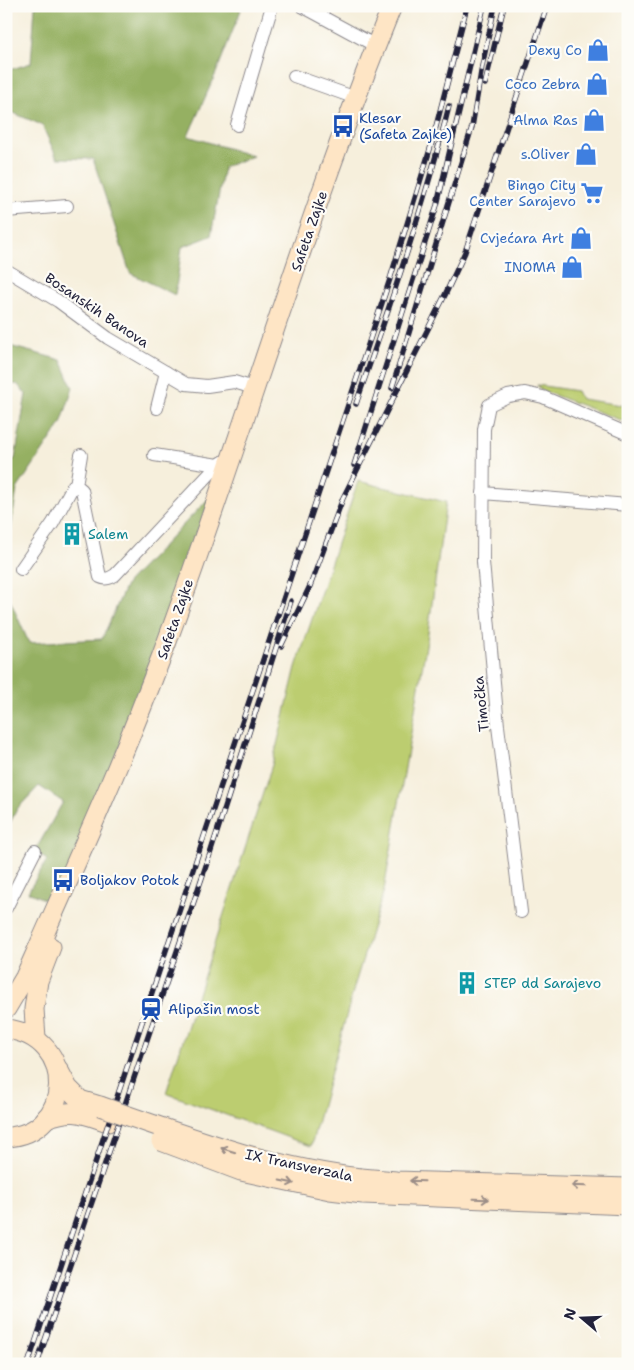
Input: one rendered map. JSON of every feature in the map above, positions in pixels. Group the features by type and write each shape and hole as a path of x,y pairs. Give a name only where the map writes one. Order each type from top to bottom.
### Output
{"main road":[{"name":"Safeta Zajke","path":"113,779 163,653 224,461 254,388 356,98 392,6"},
{"path":"8,1008 25,977 113,779"},
{"path":"36,1038 34,1009 38,981 113,779"},
{"path":"6,1028 20,1030 36,1038"},
{"name":"IX Transverzala","path":"36,1038 49,1050 68,1088 80,1100 240,1154 334,1175 362,1186 628,1205"},
{"path":"6,1137 25,1133 37,1127 46,1118 56,1102 59,1084 57,1067"},
{"name":"IX Transverzala","path":"46,1118 62,1112 75,1111 208,1157 241,1171 330,1190 396,1181 628,1188"}],"street":[{"path":"237,125 272,6"},
{"path":"302,6 376,46"},
{"path":"294,76 356,98"},
{"path":"6,211 67,206"},
{"name":"Bosanskih Banova","path":"6,270 58,301 108,338 186,384 207,386 234,382 254,388"},
{"path":"157,408 166,372"},
{"name":"Timočka","path":"521,912 490,650 483,562 484,429 489,405 508,396 525,393 544,397 628,434"},
{"path":"21,569 53,522 73,486 76,485 81,455"},
{"path":"154,455 224,461"},
{"name":"Safeta Zajke","path":"76,485 82,490 100,577 109,579 115,575 224,461"},
{"path":"483,493 628,505"},
{"path":"6,908 35,852"}],"green space":[{"path":"35,6 235,6 241,10 188,136 253,156 224,167 211,236 182,247 175,295 130,273 93,159 57,158 42,125 6,110 6,71 31,63"},
{"path":"6,345 61,360 73,388 61,424 17,489 6,561 6,461 15,459 26,394 17,384 6,385"},
{"path":"537,385 577,391 581,399 628,406 628,423 541,390"},
{"path":"358,481 446,502 427,640 384,890 355,984 311,1146 166,1093 272,765 296,667"},
{"path":"211,496 121,744 54,904 28,892 47,860 35,851 63,802 39,786 17,809 6,831 6,591 29,643 102,639 127,583"}],"railway":[{"path":"28,1364 391,276 431,146 467,6"},
{"path":"354,465 437,205 484,6"},
{"path":"392,388 472,127 482,66 495,6"},
{"path":"485,84 504,6"},
{"path":"281,646 310,586 343,498 465,252 547,6"},
{"path":"356,404 418,219 449,106"},
{"path":"37,1364 211,851 291,601"}],"place":[{"name":"Dexy Co","path":"598,50"},
{"name":"Coco Zebra","path":"597,84"},
{"name":"Alma Ras","path":"594,120"},
{"name":"Klesar (Safeta Zajke)","path":"343,126"},
{"name":"s.Oliver","path":"586,154"},
{"name":"Bingo City Center Sarajevo","path":"592,193"},
{"name":"Cvjećara Art","path":"581,238"},
{"name":"INOMA","path":"572,267"},
{"name":"Salem","path":"72,534"},
{"name":"Boljakov Potok","path":"63,880"},
{"name":"STEP dd Sarajevo","path":"467,983"},
{"name":"Alipašin most","path":"151,1009"}]}
